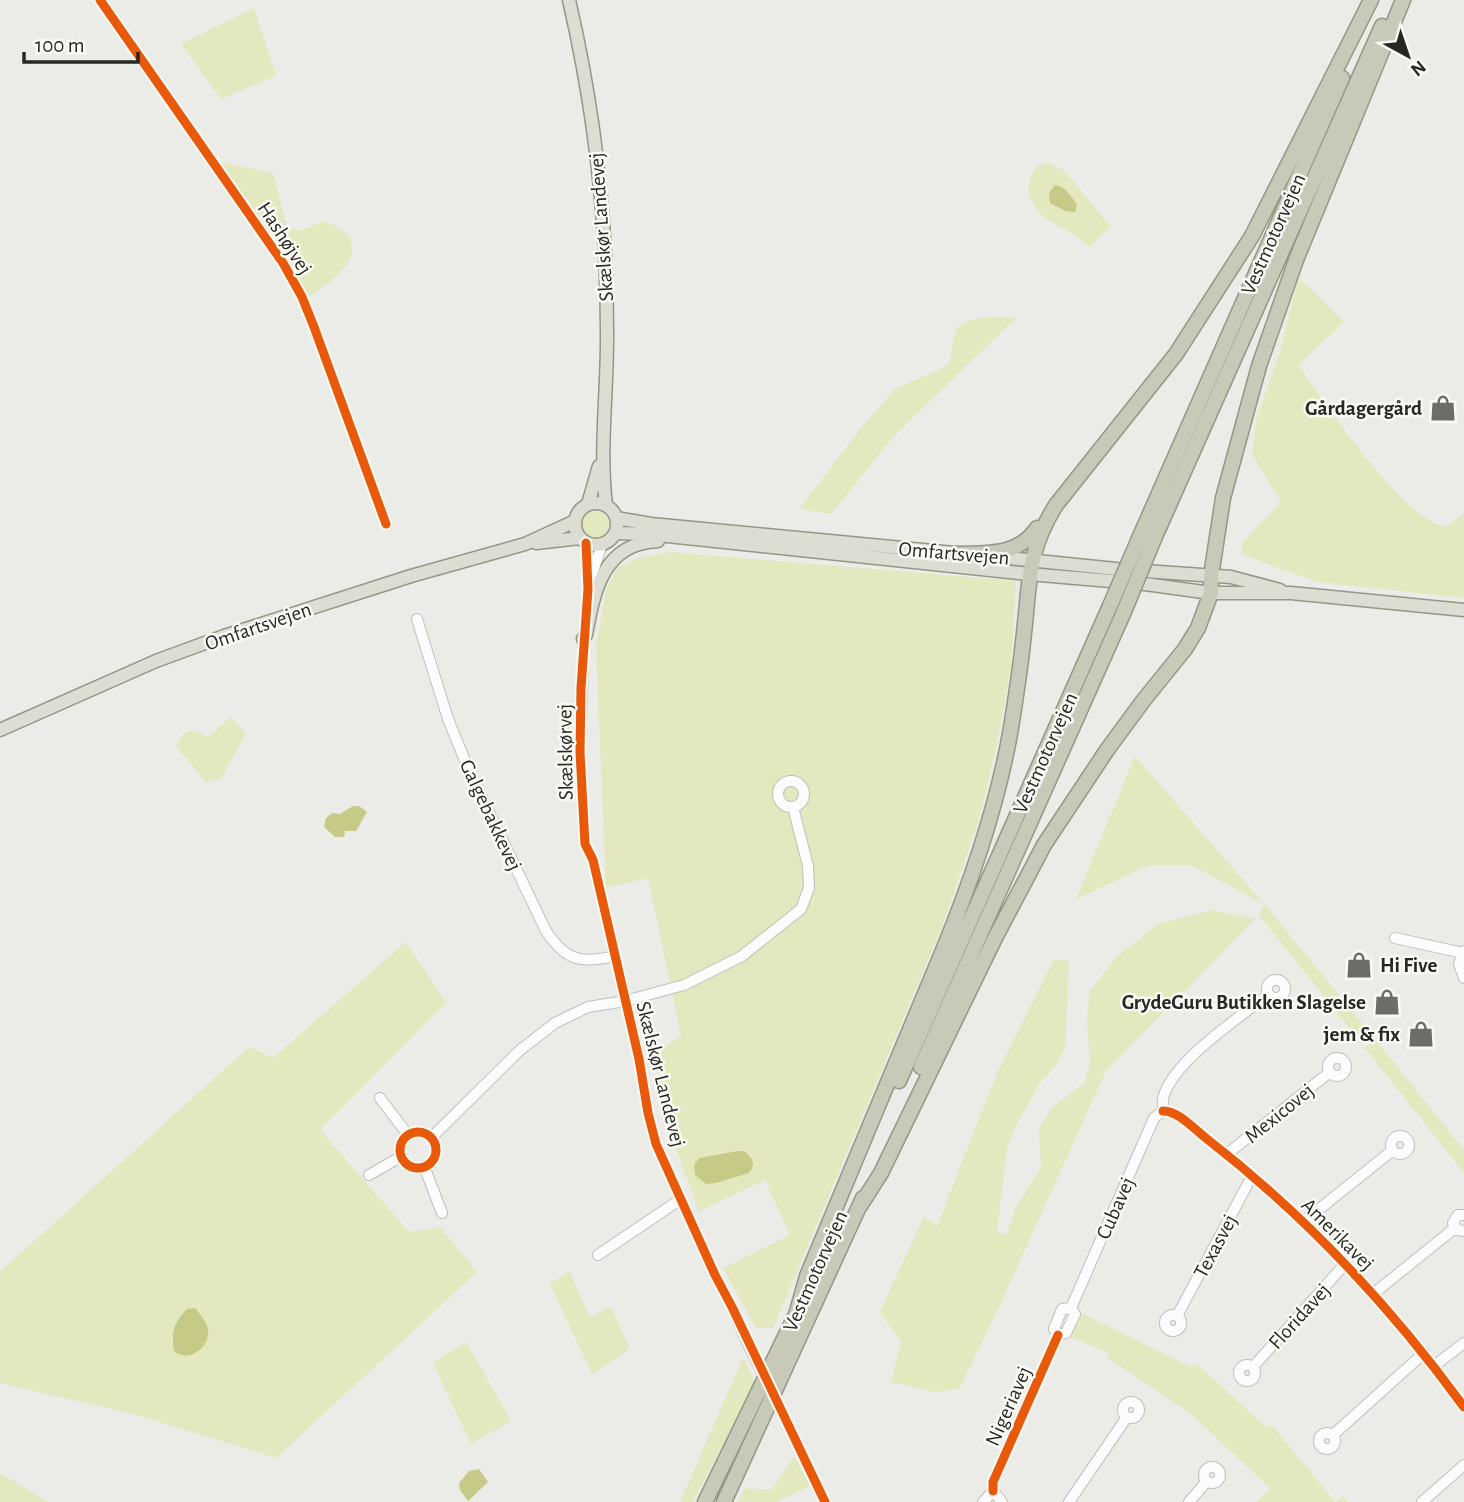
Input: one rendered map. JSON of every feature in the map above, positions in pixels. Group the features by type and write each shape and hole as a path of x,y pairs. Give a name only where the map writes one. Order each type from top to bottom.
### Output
{"highway":[{"path":"796,1315 807,1276 944,948 982,844 1011,730 1025,630 1030,567 1042,527 1176,354 1252,236 1371,0"},
{"name":"Vestmotorvejen","path":"724,1502 860,1206 1377,0"},
{"name":"Vestmotorvejen","path":"1148,537 1394,0"},
{"path":"860,1206 881,1173 989,950 1044,845 1114,740 1185,649 1198,628 1211,593 1211,576 1223,498 1259,366 1296,260 1403,0"},
{"path":"955,554 995,553 1017,547 1032,534 1054,500 1086,467"},
{"name":"Vestmotorvejen","path":"705,1502 796,1315 1116,611"}],"main road":[{"name":"Skælskør Landevej","path":"569,0 592,121 600,179 607,273 607,388 602,455 606,505"},
{"name":"Skælskør Landevej","path":"588,504 602,455"},
{"path":"588,504 606,505 616,518 615,533 602,544 583,540 576,533 575,521 579,511 588,504"},
{"name":"Omfartsvejen","path":"616,518 652,524 955,554 1211,593 1291,593 1464,610"},
{"name":"Omfartsvejen","path":"0,730 131,672 225,636 411,576 525,544 575,521"},
{"name":"Omfartsvejen","path":"615,533 1030,567 1116,569 1211,576 1260,583 1291,593"},
{"name":"Omfartsvejen","path":"525,544 583,540"},
{"path":"583,639 602,575 623,551 647,541 714,541"},
{"path":"1145,584 1195,584 1202,583 1211,576"}],"street":[{"name":"Hashøjvej","path":"100,0 283,263 302,297 336,382 386,524"},
{"name":"Skælskørvej","path":"583,540 588,589 583,639 580,752 585,844 593,860 615,956"},
{"name":"Skælskørvej","path":"588,589 602,544"},
{"name":"Galgebakkevej","path":"417,619 448,719 468,768 546,931 556,946 566,954 584,961 615,956"},
{"path":"431,1138 519,1051 555,1023 588,1007 625,1001 684,985 742,956 801,909 809,888 808,866 793,807"},
{"path":"1395,938 1464,952 1460,964 1464,978"},
{"name":"Skælskør Landevej","path":"615,956 656,1144 715,1275 724,1303 746,1339 825,1502"},
{"name":"Cubavej","path":"1058,1335 1066,1333 1071,1324 1075,1314 1071,1308 1154,1118 1163,1111 1163,1097 1170,1082 1184,1064 1269,994"},
{"name":"Mexicovej","path":"1227,1154 1331,1072"},
{"path":"380,1098 408,1135"},
{"name":"Amerikavej","path":"1163,1111 1177,1116 1227,1154 1303,1222 1373,1294 1424,1353 1464,1407"},
{"path":"420,1132 431,1138 435,1145 435,1154 431,1162 424,1166 412,1166 402,1156 401,1144 408,1135 420,1132"},
{"path":"1303,1222 1393,1150"},
{"path":"369,1175 402,1156"},
{"path":"424,1166 442,1213"},
{"name":"Texasvej","path":"1177,1316 1252,1175"},
{"path":"598,1255 681,1199"},
{"path":"1373,1294 1459,1230 1453,1223 1455,1217 1464,1215"},
{"name":"Floridavej","path":"1253,1367 1345,1264"},
{"name":"Nigeriavej","path":"993,1492 993,1482 1058,1335"},
{"path":"1434,1366 1464,1343"},
{"path":"1333,1435 1424,1353"},
{"path":"1069,1502 1127,1417"},
{"path":"1422,1502 1464,1465"},
{"path":"1189,1502 1207,1481"},
{"path":"983,1502 993,1492 1002,1502"}],"shaded area":[{"path":"254,8 276,76 221,99 181,44"},
{"path":"219,162 273,173 286,225 298,231 325,221 343,231 351,243 352,252 342,271 307,298"},
{"path":"1047,163 1064,170 1111,227 1089,247 1074,234 1043,216 1031,198 1029,186 1032,175 1036,167"},
{"path":"1055,185 1070,195 1077,205 1075,212 1065,211 1050,203 1049,193"},
{"path":"1298,280 1307,285 1344,322 1298,365 1366,458 1409,504 1428,520 1446,527 1464,514 1464,598 1317,582 1241,554 1243,542 1281,502 1252,454 1257,417 1280,352"},
{"path":"1017,317 895,435 831,514 799,509 865,423 896,388 949,363 955,333 961,324 976,319"},
{"path":"595,511 605,515 609,525 605,535 595,539 585,535 581,525 585,515"},
{"path":"670,552 1016,581 1011,667 979,820 941,929 773,1328 756,1328 723,1268 790,1235 765,1180 699,1211 663,1114 657,1052 681,1036 648,878 606,888 596,646 606,590 617,568 637,558"},
{"path":"231,717 246,733 221,779 206,782 176,746 185,733 193,731 208,737"},
{"path":"1135,756 1264,904 1191,865 1150,865 1076,899"},
{"path":"353,806 359,806 367,812 356,831 345,831 344,837 335,837 324,827 326,818 332,813 340,814"},
{"path":"1264,904 1372,1035 1362,1044 1259,915"},
{"path":"1212,910 1255,919 1106,1071 959,1389 934,1392 891,1382 901,1342 880,1312 924,1216 937,1226 998,1071 1054,959 1069,961 1065,1048 1055,1067 1040,1082 1007,1147 997,1233 1007,1234 1016,1207 1041,1168 1039,1128 1053,1107 1084,1083 1090,1064 1087,1022 1089,993 1115,958 1158,924"},
{"path":"406,942 446,1003 320,1130 409,1232 441,1228 477,1272 276,1458 137,1415 0,1383 0,1272 249,1047 273,1058"},
{"path":"1376,1040 1464,1150 1464,1173 1365,1048"},
{"path":"744,1151 751,1158 753,1167 749,1173 706,1184 695,1175 694,1165 699,1158"},
{"path":"569,1271 590,1317 611,1307 630,1349 592,1374 550,1284"},
{"path":"195,1308 208,1328 208,1335 198,1352 180,1355 174,1351 174,1328 187,1309"},
{"path":"1081,1313 1193,1368 1197,1364 1267,1428 1272,1425 1335,1502 1256,1502 1270,1488 1191,1414 1108,1358 1108,1353 1071,1337"},
{"path":"466,1342 511,1421 471,1444 433,1363"},
{"path":"743,1358 755,1382 693,1502 680,1502"},
{"path":"794,1456 810,1486 776,1502 737,1502 745,1488 772,1490"},
{"path":"479,1469 488,1482 468,1501 460,1490 459,1483 469,1471"},
{"path":"0,1473 48,1502 0,1502"},
{"path":"1343,1496 1348,1502 1335,1502"}],"cycle path":[{"path":"100,0 283,263 302,297 386,524"},
{"path":"586,543 588,589 581,688 580,752 585,844 593,860 639,1059 648,1113 656,1144 715,1275 825,1502"},
{"path":"1163,1111 1175,1114 1186,1122 1243,1168 1312,1231 1376,1298 1464,1407"},
{"path":"418,1132 430,1138 436,1150 430,1162 418,1168 406,1162 400,1150 406,1138 418,1132"},
{"path":"993,1491 993,1482 1058,1335"}],"place":[{"name":"Gårdagergård","path":"1443,408"},
{"name":"Hi Five","path":"1359,965"},
{"name":"GrydeGuru Butikken Slagelse","path":"1387,1002"},
{"name":"jem & fix","path":"1421,1034"}]}
